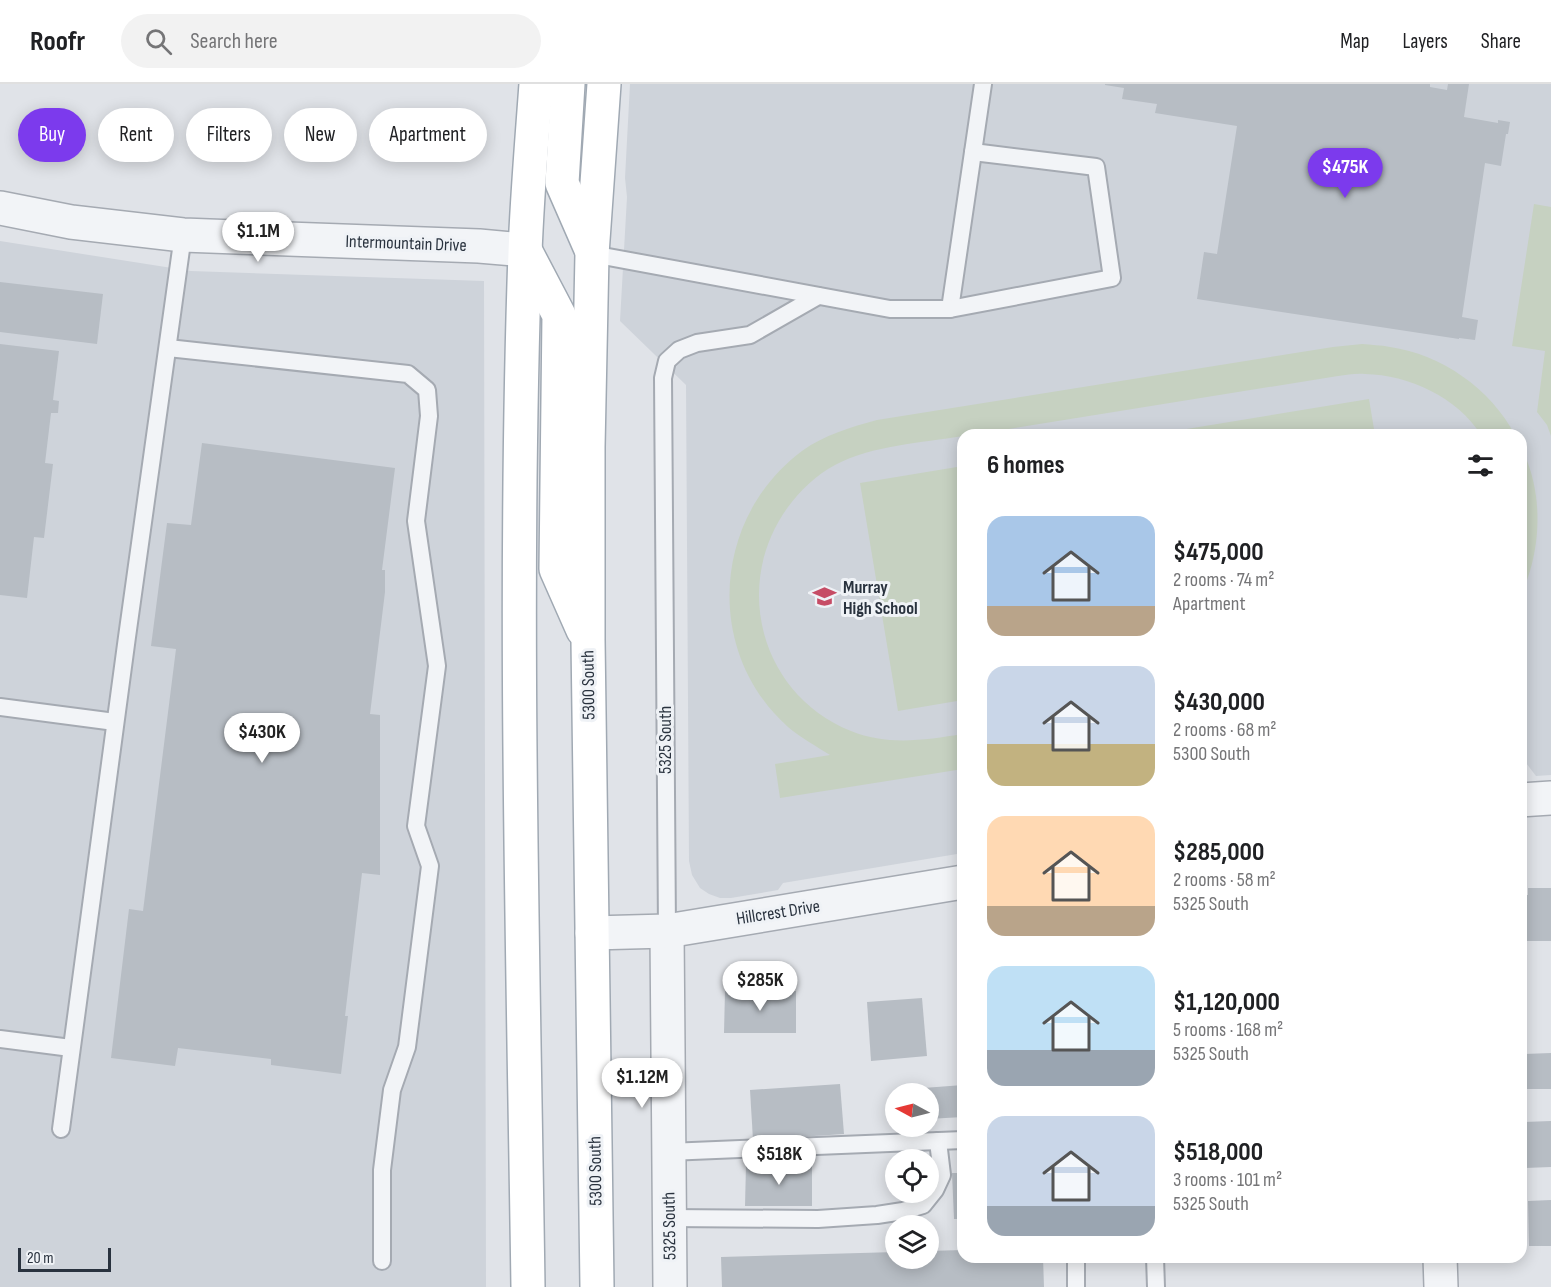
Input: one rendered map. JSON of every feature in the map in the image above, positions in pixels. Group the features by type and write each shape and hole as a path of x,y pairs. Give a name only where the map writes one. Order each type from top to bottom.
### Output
{"main road":[{"path":"528,1287 520,692 521,432 525,250 536,84"},
{"path":"568,84 562,183 592,254"},
{"name":"5300 South","path":"597,1287 588,640 588,447 592,254 604,84"},
{"path":"525,250 559,315 556,569 588,640"}],"street":[{"name":"Intermountain Drive","path":"0,208 71,222 183,235 480,246 525,250"},
{"path":"1527,800 1551,798"},
{"name":"Hillcrest Drive","path":"592,933 666,931 957,883"},
{"name":"5325 South","path":"666,931 670,1287"},
{"path":"1440,1263 1441,1287"}],"lane":[{"path":"950,309 983,84"},
{"path":"592,254 890,309 950,309 1112,278 1096,167 973,152"},
{"path":"60,1129 183,235"},
{"name":"5325 South","path":"666,931 663,378 668,362 679,350 697,343 750,335 818,296"},
{"path":"168,348 408,374 427,390 429,416 416,521 437,666 416,826 430,866 407,1047 392,1090 383,1159 382,1261"},
{"path":"0,707 115,722"},
{"path":"0,1039 72,1048"},
{"path":"668,1152 957,1140"},
{"path":"669,1218 818,1219 903,1211 923,1204 935,1190 942,1175 938,1141"},
{"path":"1076,1263 1076,1287"},
{"path":"1155,1263 1156,1287"}],"shaded area":[{"name":"Murray High School","path":"630,84 1551,84 1551,775 1536,776 1527,764 1527,429 957,429 957,854 783,883 778,890 731,898 720,898 709,894 700,888 692,875 689,861 686,385 620,321 627,197 625,178"},
{"path":"0,241 191,271 484,281 486,1287 0,1287"}],"green space":[{"path":"1534,204 1551,207 1551,436 1547,425 1537,412 1545,351 1512,346"},
{"path":"1362,344 1387,346 1428,357 1463,376 1493,403 1511,429 1476,429 1445,399 1415,384 1382,375 1355,374 1008,429 957,429 957,437 865,453 835,465 815,478 788,507 771,538 761,570 759,603 764,635 776,665 795,692 820,714 851,731 879,739 893,740 921,740 957,735 957,770 780,798 775,764 830,755 788,727 761,696 742,662 732,624 730,586 736,548 750,512 772,479 802,451 829,436 877,420"},
{"path":"1369,399 1374,429 1186,429"},
{"path":"1527,462 1534,483 1538,521 1527,580"},
{"path":"957,467 957,701 898,711 860,483"}],"building":[{"path":"1105,84 1430,84 1430,87 1447,90 1448,84 1469,84 1464,117 1498,123 1498,120 1510,122 1501,166 1485,163 1462,317 1478,320 1475,340 1197,299 1204,252 1217,254 1237,126 1155,113 1157,104 1122,99 1124,88"},
{"path":"0,282 103,294 97,344 0,332"},
{"path":"0,344 59,351 53,400 59,401 58,413 51,413 45,463 53,464 44,538 34,537 27,598 0,595"},
{"path":"202,443 395,468 382,570 385,570 385,592 370,714 380,715 380,875 362,873 345,1016 348,1016 341,1074 271,1065 271,1059 178,1048 175,1066 111,1058 129,909 143,911 176,649 151,646 167,523 191,525"},
{"path":"1528,888 1551,888 1551,941 1527,941"},
{"path":"725,991 796,991 796,1033 724,1033"},
{"path":"922,998 927,1056 871,1061 867,1002"},
{"path":"1551,1053 1551,1089 1527,1089 1527,1054"},
{"path":"840,1084 844,1134 753,1140 750,1090"},
{"path":"957,1085 957,1117 939,1118 939,1087"},
{"path":"1551,1121 1551,1167 1527,1168 1527,1122"},
{"path":"746,1165 812,1165 812,1206 745,1206"},
{"path":"952,1173 957,1173 957,1219 954,1219"},
{"path":"1551,1200 1551,1246 1529,1246 1528,1201"},
{"path":"957,1250 957,1263 1043,1263 1044,1287 722,1287 721,1257 885,1252 885,1269 939,1269 939,1251"}],"place":[{"name":"Murray High School","path":"825,597"}]}
